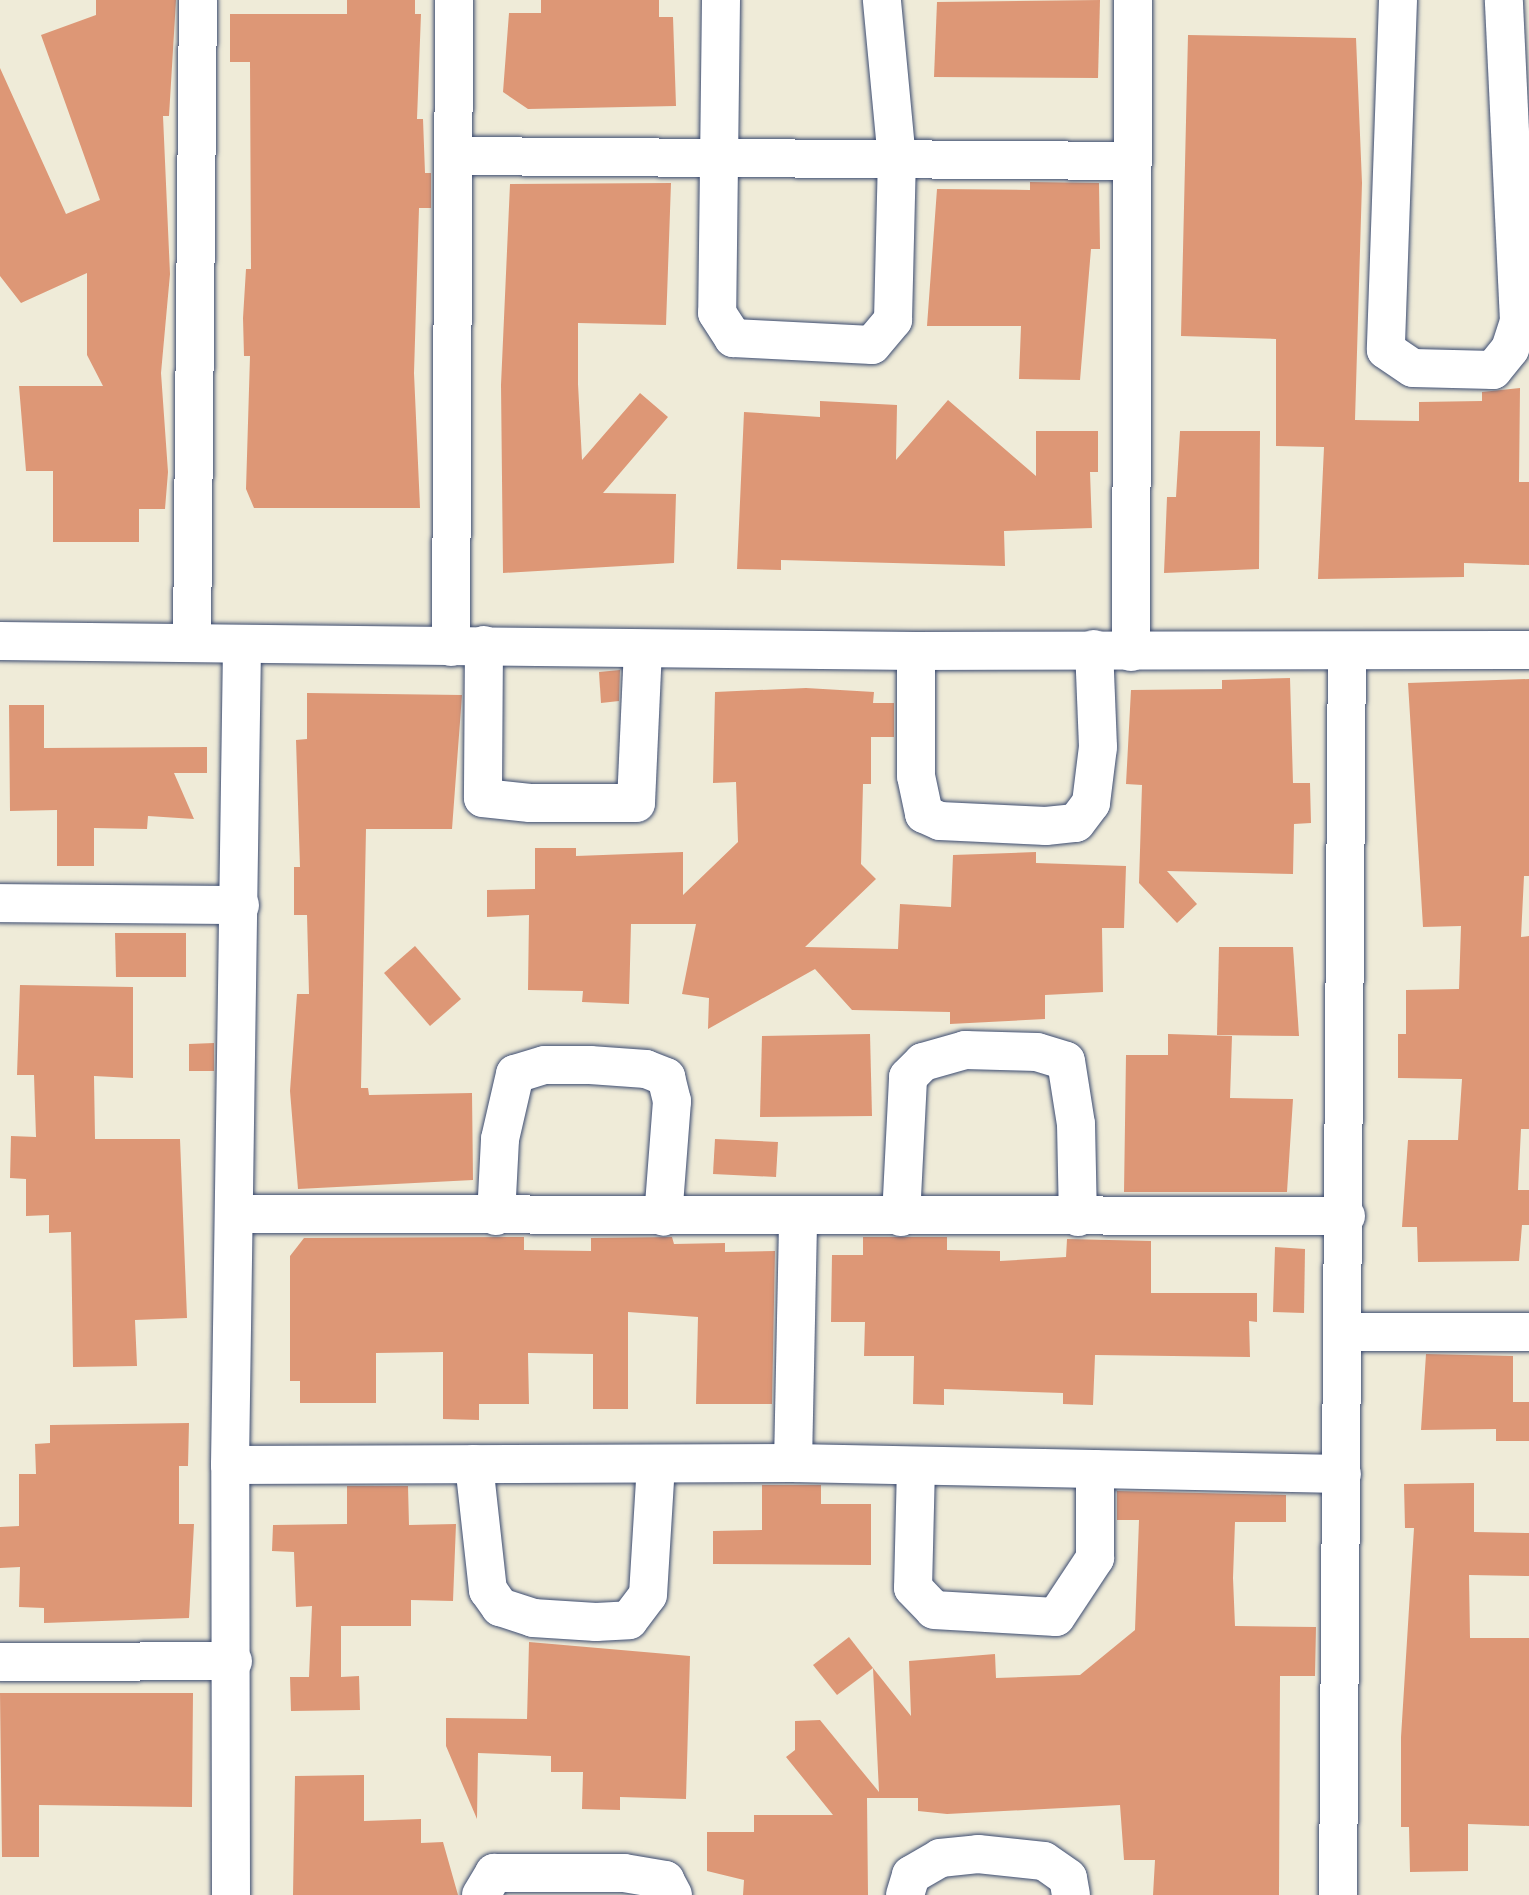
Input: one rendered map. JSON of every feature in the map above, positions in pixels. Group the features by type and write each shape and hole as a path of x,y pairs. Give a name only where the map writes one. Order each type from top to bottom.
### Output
{"street":[{"path":"192,643 198,0"},
{"path":"454,0 453,156 467,646 483,798 530,803 636,803 643,650"},
{"path":"721,0 716,160 717,313 733,338 872,345 893,320 897,160 882,0"},
{"path":"916,652 916,776 924,814 940,821 1046,826 1076,823 1091,803 1113,650 1133,0"},
{"path":"1398,0 1383,316 1386,350 1413,368 1493,370 1510,349 1519,322 1514,10"},
{"path":"453,156 1128,161"},
{"path":"0,641 916,652 1529,650"},
{"path":"231,1895 233,1661 230,1465 242,644"},
{"path":"1338,1895 1346,1216 1347,652"},
{"path":"0,903 240,905"},
{"path":"901,1217 908,1077 922,1062 965,1050 1037,1052 1066,1061 1076,1124 1078,1217"},
{"path":"496,1216 500,1139 515,1074 590,1066 646,1069 666,1077 672,1101 663,1217"},
{"path":"235,1214 663,1217 1346,1216"},
{"path":"793,1463 798,1217"},
{"path":"1344,1332 1529,1332"},
{"path":"230,1465 793,1463 1342,1475"},
{"path":"474,1464 488,1590 500,1607 533,1618 596,1622 629,1620 648,1595 656,1464"},
{"path":"916,1466 913,1588 934,1610 1056,1617 1096,1558 1095,1469"},
{"path":"0,1662 233,1661"},
{"path":"905,1895 911,1875 940,1858 978,1854 1044,1861 1068,1878 1071,1895"},
{"path":"481,1895 494,1873 624,1873 665,1880 673,1895"}],"building":[{"path":"96,0 176,0 169,116 163,116 170,274 161,373 168,472 165,509 139,509 139,542 53,542 53,471 26,471 19,386 103,386 87,355 87,273 21,303 0,276 0,68 66,214 100,200 41,35 96,15"},
{"path":"347,0 415,0 415,14 421,14 417,119 423,119 425,173 431,173 431,208 419,208 414,373 420,508 254,508 246,489 250,356 244,356 243,318 246,269 251,269 250,62 230,62 230,14 347,14"},
{"path":"541,0 659,0 659,17 673,17 676,106 528,109 503,92 509,13 541,13"},
{"path":"1100,0 1098,78 934,77 937,2"},
{"path":"1188,35 1356,38 1362,183 1355,420 1419,421 1419,402 1482,401 1482,392 1520,388 1519,482 1529,482 1529,565 1464,563 1464,577 1318,579 1324,447 1276,446 1276,339 1181,336"},
{"path":"1030,182 1099,183 1100,249 1091,249 1080,380 1019,379 1021,326 927,326 937,189 1030,190"},
{"path":"671,183 666,325 578,323 578,384 582,460 640,393 668,417 603,493 676,494 674,563 503,573 501,385 510,184"},
{"path":"948,400 1036,476 1036,431 1098,431 1098,472 1090,472 1092,528 1004,531 1005,566 781,560 781,570 737,569 744,412 820,417 820,401 897,405 896,460"},
{"path":"1180,431 1260,431 1259,569 1164,573 1167,497 1176,497"},
{"path":"620,670 619,701 601,703 599,672"},
{"path":"1290,678 1293,783 1310,783 1311,823 1294,824 1293,874 1167,871 1197,904 1177,923 1139,883 1142,785 1126,784 1131,690 1222,689 1222,680"},
{"path":"1529,679 1529,876 1524,876 1521,937 1529,936 1529,1129 1521,1129 1518,1190 1529,1190 1529,1225 1522,1225 1519,1261 1418,1262 1417,1227 1402,1227 1408,1140 1458,1140 1462,1079 1398,1078 1398,1034 1406,1034 1406,990 1459,989 1461,926 1423,927 1408,683"},
{"path":"806,688 874,692 873,703 894,703 894,737 871,737 871,784 863,784 861,864 876,879 805,947 898,949 900,904 951,907 953,855 1036,852 1036,863 1126,866 1124,928 1102,928 1103,992 1045,995 1045,1019 950,1024 950,1012 852,1010 815,969 708,1029 709,998 682,994 696,924 631,924 629,1004 582,1002 583,991 528,990 529,915 487,917 487,890 535,889 535,848 576,848 576,856 683,852 683,895 738,842 736,782 713,783 715,692"},
{"path":"307,693 462,695 452,829 366,829 361,1088 368,1088 369,1095 472,1093 473,1180 298,1189 290,1091 297,994 309,994 307,915 294,915 294,867 300,867 296,740 307,739"},
{"path":"9,705 44,705 44,748 207,747 207,773 174,773 194,819 148,816 147,829 94,828 94,866 57,866 57,810 10,811"},
{"path":"115,933 186,933 186,977 116,977"},
{"path":"415,946 461,999 430,1026 384,973"},
{"path":"1219,947 1293,947 1299,1036 1217,1035"},
{"path":"20,985 133,987 133,1078 94,1076 95,1139 180,1139 187,1318 135,1320 137,1366 73,1367 71,1232 49,1233 49,1215 26,1216 26,1179 10,1178 11,1136 36,1137 34,1075 17,1075"},
{"path":"870,1034 872,1116 760,1117 762,1036"},
{"path":"1168,1034 1232,1036 1230,1098 1293,1099 1287,1192 1124,1192 1126,1055 1168,1055"},
{"path":"214,1043 214,1071 189,1071 189,1044"},
{"path":"715,1139 778,1142 776,1177 713,1174"},
{"path":"524,1237 524,1250 591,1251 591,1238 672,1237 674,1244 725,1243 725,1252 775,1251 772,1404 696,1404 698,1317 628,1312 628,1409 593,1409 593,1354 528,1353 529,1404 479,1404 479,1420 443,1419 443,1352 376,1353 376,1403 300,1403 300,1381 290,1381 290,1256 304,1238"},
{"path":"863,1237 947,1237 947,1250 1000,1251 1000,1261 1066,1257 1067,1239 1151,1241 1151,1293 1257,1293 1257,1322 1249,1321 1250,1357 1095,1355 1093,1405 1063,1404 1063,1393 944,1389 944,1405 913,1404 914,1356 864,1356 865,1322 831,1322 832,1255 863,1255"},
{"path":"1275,1247 1305,1249 1304,1313 1273,1312"},
{"path":"1426,1354 1513,1356 1513,1402 1529,1402 1529,1441 1496,1441 1496,1429 1421,1430"},
{"path":"189,1423 188,1466 179,1466 179,1524 194,1524 189,1618 44,1623 44,1608 19,1607 20,1567 0,1568 0,1527 19,1526 19,1474 36,1474 35,1444 50,1443 50,1425"},
{"path":"1474,1483 1474,1532 1529,1533 1529,1576 1469,1575 1470,1638 1529,1638 1529,1826 1468,1824 1468,1871 1410,1872 1409,1827 1401,1827 1401,1737 1414,1528 1405,1528 1404,1484"},
{"path":"762,1485 821,1485 821,1504 871,1504 871,1565 713,1564 713,1531 762,1530"},
{"path":"347,1486 408,1486 409,1525 456,1524 453,1601 411,1600 411,1626 341,1626 341,1677 359,1676 360,1710 291,1711 290,1677 309,1677 312,1606 296,1607 294,1552 272,1551 273,1525 347,1524"},
{"path":"1117,1491 1286,1495 1286,1522 1235,1522 1233,1578 1235,1626 1316,1627 1315,1676 1280,1676 1279,1895 1153,1895 1155,1860 1124,1860 1120,1805 947,1814 918,1811 918,1798 867,1798 868,1895 743,1895 744,1880 707,1871 707,1832 754,1832 754,1815 833,1815 786,1757 795,1750 795,1721 820,1720 879,1792 873,1668 911,1716 909,1661 995,1654 996,1678 1080,1675 1135,1630 1139,1520 1117,1520"},
{"path":"849,1637 873,1668 837,1695 813,1665"},
{"path":"529,1642 690,1656 686,1799 620,1797 620,1810 582,1809 583,1772 551,1772 551,1756 478,1753 477,1819 446,1746 446,1718 527,1719"},
{"path":"0,1693 193,1693 192,1807 39,1805 39,1857 2,1857"},
{"path":"364,1775 364,1821 421,1819 421,1843 443,1842 458,1895 293,1895 295,1776"}]}
